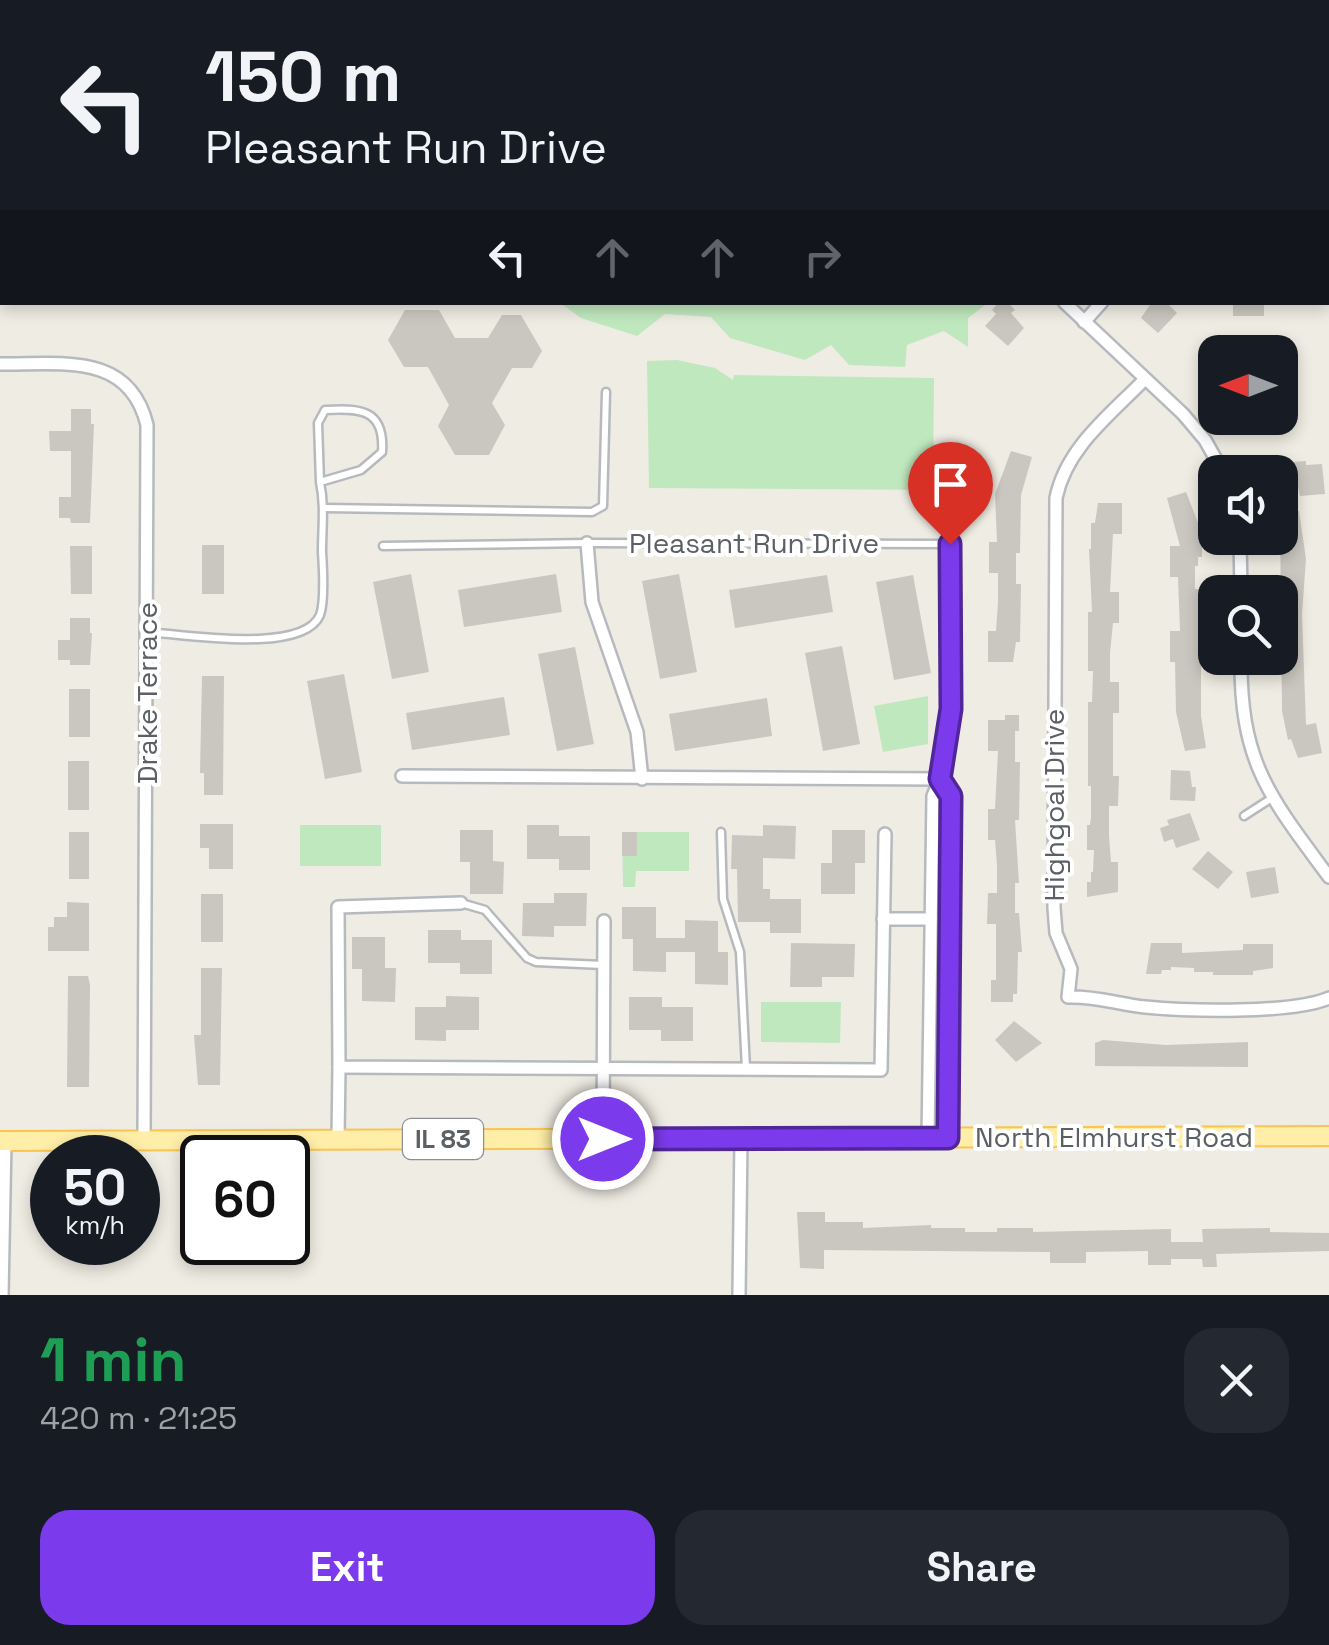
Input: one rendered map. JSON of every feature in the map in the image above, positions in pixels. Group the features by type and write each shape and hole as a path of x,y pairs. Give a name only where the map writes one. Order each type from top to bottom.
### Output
{"main road":[{"name":"North Elmhurst Road","path":"160,1139 1329,1136"},
{"name":"North Elmhurst Road","path":"2,1141 30,1141"}],"street":[{"path":"1067,305 1194,426 1212,455"},
{"path":"1084,322 1099,305"},
{"name":"Drake Terrace","path":"0,364 93,367 119,378 139,399 148,425 144,1135"},
{"name":"Highgoal Drive","path":"1144,380 1070,458 1056,498 1054,908 1056,933 1071,969 1068,996 1098,996 1167,1008 1289,1008 1329,998"},
{"path":"587,543 592,602 636,732 642,780"},
{"name":"Pleasant Run Drive","path":"928,1138 933,796 940,779 951,709 950,544"},
{"path":"1241,675 1242,718 1260,775 1329,876"},
{"path":"402,776 940,779"},
{"name":"Pleasant Run Drive","path":"940,779 951,796 948,1138"},
{"path":"339,1068 881,1070 885,834"},
{"path":"338,1140 338,907 460,903"},
{"path":"883,919 931,919"},
{"path":"603,1139 604,921"},
{"path":"739,1295 741,1139"},
{"path":"2,1141 2,1295"}],"lane":[{"path":"325,508 592,512 603,506 606,489 606,392"},
{"path":"147,632 262,640 290,637 309,626 320,615 325,508 320,482 318,424 324,410 353,408 372,416 384,432 382,452 361,470 320,482"},
{"name":"Pleasant Run Drive","path":"383,546 950,544"},
{"path":"1244,816 1273,798"},
{"path":"720,832 722,899 740,952 746,1068"},
{"path":"460,903 485,910 527,958 536,962 604,964"}],"green space":[{"path":"563,305 985,305 968,318 968,347 944,331 907,345 905,367 849,365 831,345 805,360 730,338 711,317 665,314 637,336 581,318"},
{"path":"677,360 715,368 733,380 734,375 934,378 933,490 649,488 647,361"},
{"path":"928,696 928,744 883,752 874,706"},
{"path":"300,825 381,825 381,866 300,866"},
{"path":"622,832 689,832 689,871 636,871 635,887 623,887"},
{"path":"761,1002 841,1002 840,1043 761,1042"}],"building":[{"path":"996,305 1010,305 1015,310 1011,313 1024,328 1008,346 985,326 996,314 992,310"},
{"path":"1150,305 1169,305 1177,313 1158,333 1141,318"},
{"path":"1233,305 1264,305 1264,316 1233,316"},
{"path":"405,310 439,310 455,338 488,338 502,315 521,315 542,351 532,368 512,368 492,403 505,425 489,455 455,455 438,426 449,405 428,367 404,367 388,340"},
{"path":"71,409 91,409 94,424 90,523 71,523 70,518 59,518 59,497 71,497 71,451 50,451 49,431 71,431"},
{"path":"1011,451 1032,457 1021,495 1020,553 1016,553 1016,584 1021,584 1020,642 1016,642 1013,662 988,662 988,631 996,631 998,602 998,573 989,573 989,542 997,542 995,494"},
{"path":"1298,462 1322,464 1325,494 1300,496"},
{"path":"1186,492 1198,523 1198,555 1202,555 1195,566 1195,589 1206,748 1185,751 1176,712 1175,662 1170,662 1170,631 1180,631 1178,577 1170,577 1170,546 1180,546 1167,498"},
{"path":"1098,503 1122,503 1122,534 1113,534 1110,592 1119,592 1119,623 1113,623 1110,653 1110,682 1119,682 1119,713 1113,713 1113,776 1119,776 1118,806 1109,806 1111,862 1118,862 1118,892 1087,897 1094,850 1087,850 1087,825 1091,817 1088,702 1092,702 1093,671 1088,671 1088,612 1092,612 1089,549 1091,523 1095,523"},
{"path":"1298,511 1306,559 1302,614 1306,725 1316,723 1322,753 1298,758 1291,739 1288,740 1282,711 1282,675 1298,675 1298,575 1281,575 1280,555 1298,555"},
{"path":"202,545 224,545 224,594 202,594"},
{"path":"70,546 92,546 92,594 71,594"},
{"path":"411,574 429,672 392,679 373,582"},
{"path":"556,574 562,612 464,627 458,590"},
{"path":"679,574 697,672 660,679 642,581"},
{"path":"827,575 833,612 735,628 729,590"},
{"path":"913,575 931,673 894,680 876,582"},
{"path":"70,618 90,618 90,665 70,665 70,660 58,660 58,640 70,640"},
{"path":"842,646 860,744 823,751 805,653"},
{"path":"575,647 594,744 557,751 538,654"},
{"path":"344,674 362,772 325,779 307,681"},
{"path":"202,676 224,676 223,795 204,795 204,773 200,773"},
{"path":"69,689 90,689 90,737 69,737"},
{"path":"504,697 510,735 412,750 406,713"},
{"path":"767,698 772,736 675,751 669,714"},
{"path":"1005,715 1019,715 1019,731 1015,731 1015,762 1020,762 1019,820 1015,820 1019,883 1015,883 1015,913 1019,913 1022,952 1018,952 1017,994 1013,994 1013,1002 991,1002 991,980 996,980 996,924 987,924 988,893 997,893 997,865 995,840 988,840 988,809 995,809 998,751 988,751 988,720 1005,720"},
{"path":"68,761 89,761 89,810 68,810"},
{"path":"1171,770 1190,771 1192,787 1196,787 1195,801 1170,800"},
{"path":"1190,813 1200,840 1176,848 1173,839 1164,842 1160,828 1169,825 1167,820"},
{"path":"200,824 233,824 233,869 209,869 209,848 200,848"},
{"path":"527,825 559,825 559,836 590,836 590,870 559,870 559,859 527,859"},
{"path":"763,825 796,826 795,859 763,858 763,889 770,889 770,899 801,899 801,933 770,933 770,922 738,922 737,869 731,869 732,835 763,836"},
{"path":"460,830 493,830 493,861 504,862 503,894 470,894 470,862 460,862"},
{"path":"832,830 865,830 865,863 855,863 855,894 821,894 821,863 832,863"},
{"path":"69,832 89,832 89,879 69,879"},
{"path":"622,832 637,832 637,856 622,856"},
{"path":"1208,851 1233,872 1218,889 1192,869"},
{"path":"1275,867 1279,893 1251,898 1246,872"},
{"path":"554,893 587,893 586,926 554,926 554,937 522,936 523,903 554,903"},
{"path":"201,894 223,894 223,942 201,942"},
{"path":"67,902 89,903 89,951 48,951 48,927 54,927 54,917 67,917"},
{"path":"622,907 656,907 656,938 685,938 685,920 718,921 718,952 728,952 728,985 695,984 695,952 666,952 666,972 633,971 633,939 622,939"},
{"path":"428,930 461,930 461,940 492,940 492,974 460,974 460,963 428,963"},
{"path":"352,937 385,937 385,968 396,968 395,1002 362,1001 362,969 352,969"},
{"path":"791,943 855,944 854,977 822,977 822,987 790,987"},
{"path":"1151,943 1182,943 1182,953 1243,950 1243,944 1273,944 1273,968 1253,971 1253,975 1213,975 1194,972 1194,968 1171,967 1161,974 1146,974"},
{"path":"201,968 222,968 220,1085 198,1085 194,1035 201,1035"},
{"path":"68,976 88,976 90,985 89,1087 67,1087"},
{"path":"446,996 479,997 479,1030 446,1030 446,1041 415,1040 415,1007 446,1007"},
{"path":"629,997 662,997 662,1007 693,1007 693,1041 661,1041 661,1030 629,1030"},
{"path":"1014,1021 1042,1043 1016,1062 995,1040"},
{"path":"1103,1040 1166,1045 1248,1042 1248,1067 1095,1066 1095,1043"},
{"path":"797,1212 825,1212 825,1222 863,1222 863,1228 931,1225 965,1228 965,1232 997,1232 997,1228 1033,1228 1033,1232 1171,1229 1171,1242 1203,1242 1202,1229 1270,1228 1270,1232 1329,1233 1329,1251 1216,1254 1217,1267 1203,1267 1202,1259 1171,1259 1171,1265 1148,1265 1148,1251 1086,1252 1086,1263 1050,1263 1050,1252 824,1250 824,1269 800,1268"}],"route":[{"path":"603,1139 948,1138 951,796 940,779 951,709 950,544"}]}
